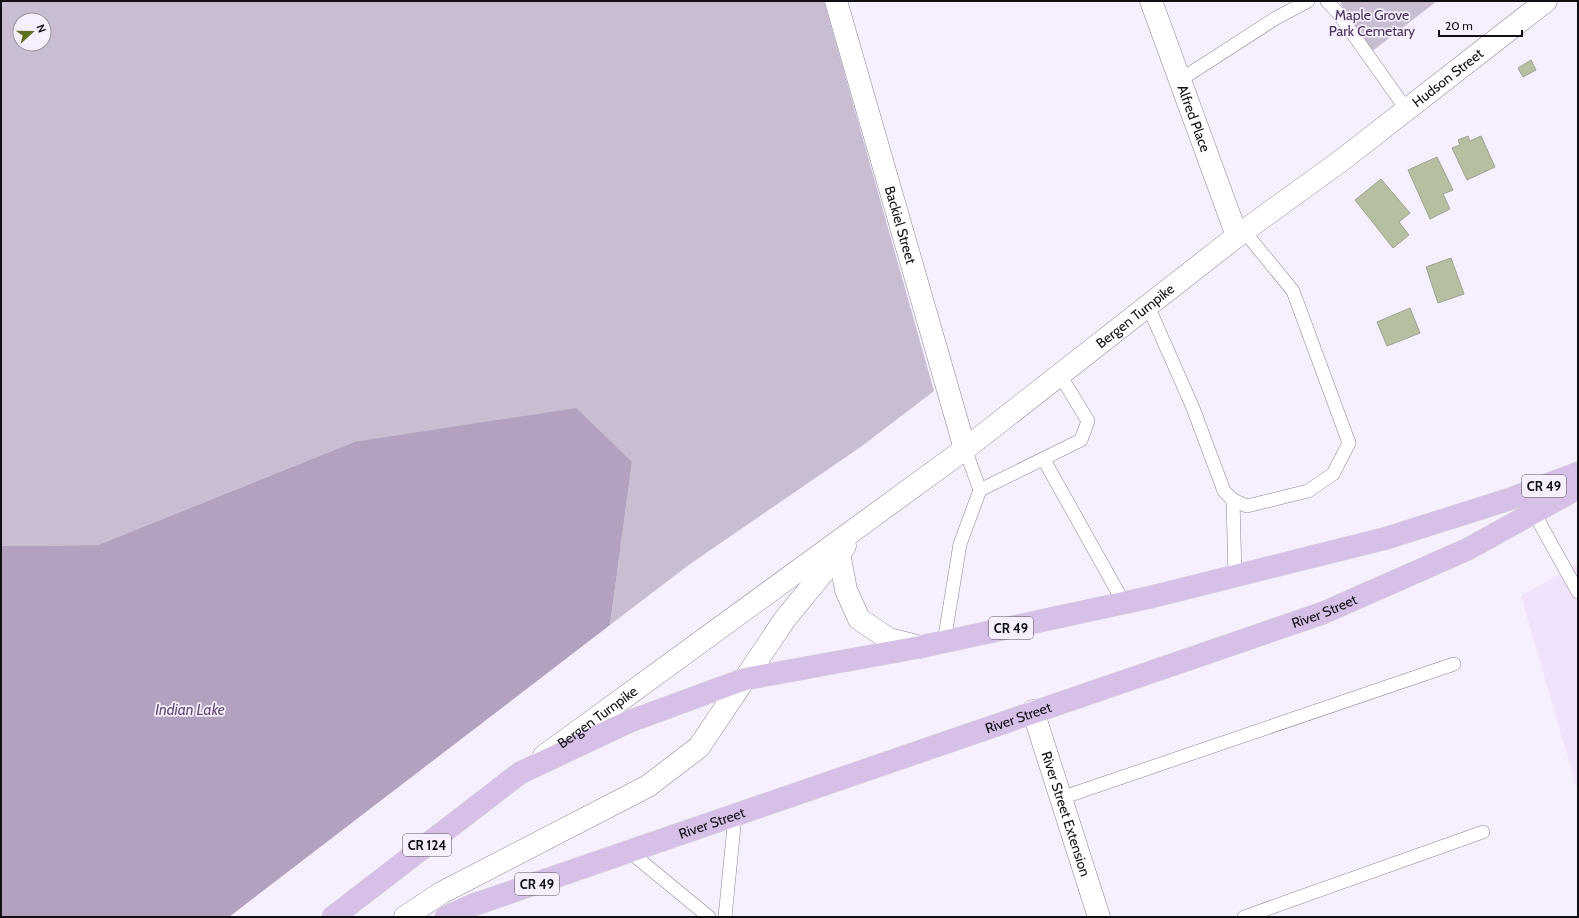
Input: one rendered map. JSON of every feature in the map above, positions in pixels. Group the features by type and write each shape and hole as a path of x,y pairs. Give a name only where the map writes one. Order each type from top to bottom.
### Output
{"main road":[{"name":"Backiel Street","path":"836,1 964,449"},
{"name":"Alfred Place","path":"1151,1 1180,80 1241,234"},
{"name":"Hudson Street","path":"1406,109 1546,1"},
{"name":"Bergen Turnpike","path":"333,917 520,773 964,449 1241,234 1342,160 1406,109"},
{"name":"CR 49","path":"520,773 628,722 744,679 920,648 1124,603 1235,576 1387,538 1510,499 1578,473"},
{"name":"River Street","path":"446,917 473,905 1323,613 1468,549 1578,488"},
{"name":"Bergen Turnpike","path":"405,917 441,893 648,786 699,746 785,619 864,522"},
{"path":"839,554 846,590 859,619 889,639 920,648"},
{"name":"River Street Extension","path":"1033,712 1099,917"}],"lane":[{"path":"1180,80 1276,18 1308,1"},
{"path":"1326,1 1338,13 1406,109"},
{"path":"1148,306 1193,408 1224,491 1233,500 1247,506 1308,491 1333,474 1349,443 1293,291 1241,234"},
{"path":"980,490 1044,460 1081,440 1088,420 1060,375"},
{"path":"944,642 960,544 980,490 964,449"},
{"path":"1044,460 1124,603"},
{"path":"1233,500 1235,576"},
{"path":"1534,512 1578,592"},
{"path":"1061,798 1454,664"},
{"path":"725,917 735,816"},
{"path":"1244,917 1483,832"},
{"path":"630,852 709,917"}],"shaded area":[{"path":"1578,564 1578,792 1521,596"}],"green space":[{"path":"1,1 824,1 934,391 862,446 690,564 610,625 632,462 354,442 98,545 1,546"},
{"name":"Maple Grove Park Cemetary","path":"1340,1 1437,1 1362,59"}],"water":[{"name":"Indian Lake","path":"576,408 632,462 610,625 229,917 1,917 1,546 98,545 354,442"}],"building":[{"path":"1531,60 1536,70 1523,77 1518,68"},
{"path":"1468,136 1470,141 1481,136 1495,167 1467,180 1452,148 1460,145 1458,140"},
{"path":"1437,157 1453,190 1443,194 1450,209 1430,219 1408,170"},
{"path":"1381,179 1410,213 1399,222 1409,235 1393,248 1355,200"},
{"path":"1451,258 1464,294 1438,303 1426,267"},
{"path":"1410,308 1420,333 1387,346 1377,322"}]}
